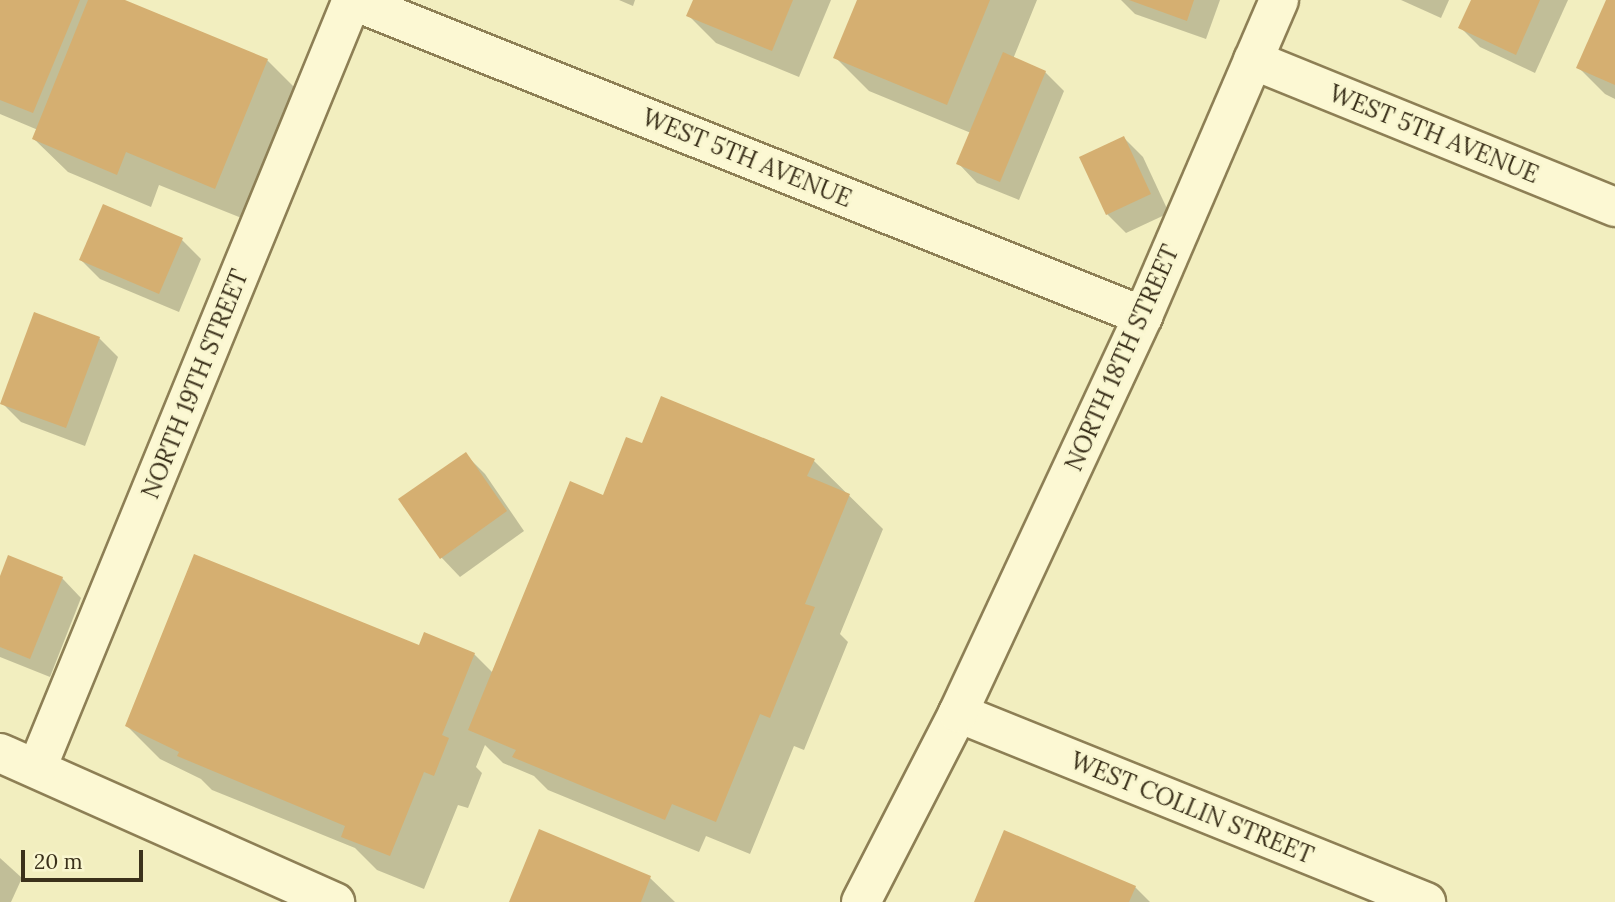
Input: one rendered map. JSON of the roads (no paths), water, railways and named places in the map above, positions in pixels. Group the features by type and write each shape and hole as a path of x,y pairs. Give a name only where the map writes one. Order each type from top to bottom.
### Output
{"street":[{"name":"WEST 5TH AVENUE","path":"352,0 1143,316"},
{"name":"NORTH 19TH STREET","path":"37,768 352,0"},
{"name":"NORTH 18TH STREET","path":"861,902 958,713 1143,316 1279,0"},
{"name":"WEST 5TH AVENUE","path":"1253,60 1615,207"},
{"name":"WEST COLLIN STREET","path":"958,713 1426,902"},
{"path":"0,753 335,902"}]}
